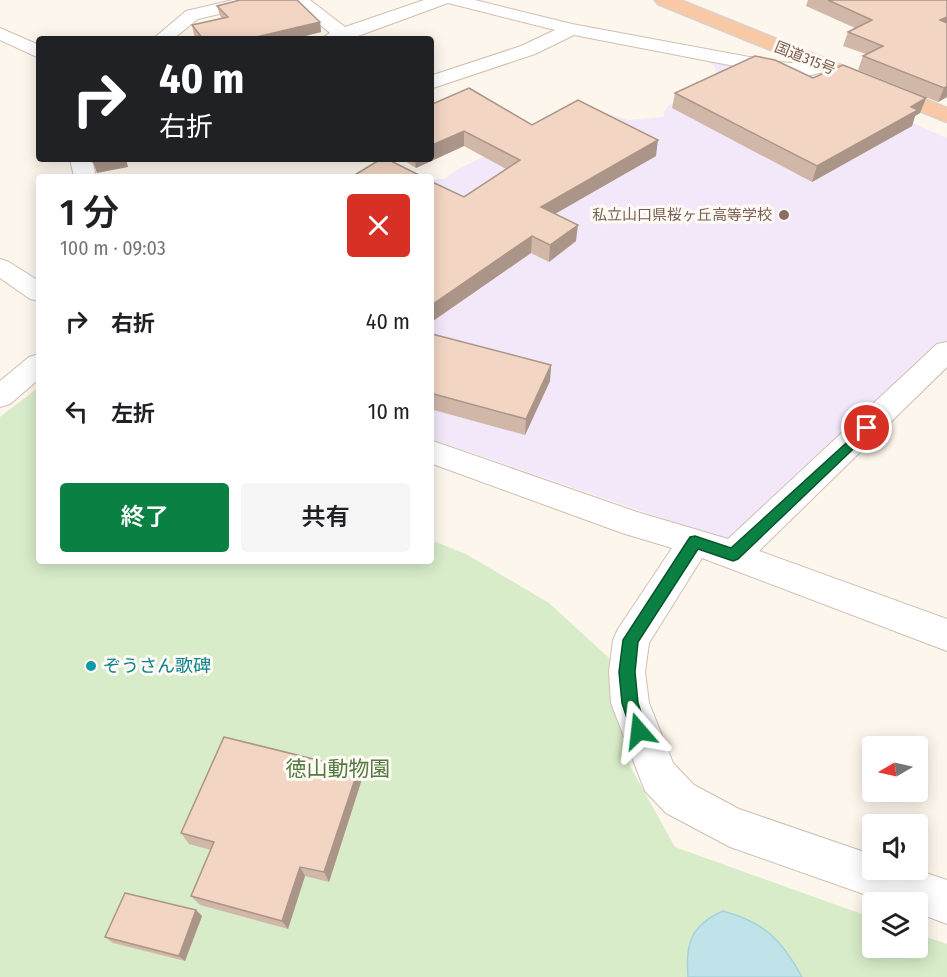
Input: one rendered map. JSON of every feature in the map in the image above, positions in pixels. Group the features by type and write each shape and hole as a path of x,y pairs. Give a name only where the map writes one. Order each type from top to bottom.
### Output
{"highway":[{"name":"国道315号","path":"664,0 947,116"}],"street":[{"path":"169,36 192,15 255,0"},
{"path":"299,0 335,36"},
{"path":"339,36 441,0"},
{"path":"454,0 572,29 776,68 807,70 825,66"},
{"path":"434,83 528,50 572,29"},
{"path":"0,33 36,51"},
{"path":"434,88 446,102"},
{"path":"0,267 36,291"},
{"path":"733,555 947,351"},
{"path":"0,397 36,367"},
{"path":"434,452 634,524 733,555 947,635"},
{"path":"695,542 631,640 627,672 630,703 639,731 659,777 680,799 730,826 947,902"}],"shaded area":[{"path":"696,53 905,116 917,125 947,138 947,341 738,544 434,440 434,179 445,179 453,172 525,135 587,108 629,120 664,117 664,112 669,105 710,83 717,72 714,66"}],"green space":[{"name":"徳山動物園","path":"36,389 36,564 434,564 434,541 466,554 549,603 609,658 630,766 675,847 862,914 862,958 928,958 928,937 947,944 947,977 0,977 0,417"}],"water":[{"path":"723,911 750,921 770,934 787,953 802,977 688,977 689,945 692,937 704,923"}],"building":[{"path":"240,0 297,0 320,22 261,36 201,36 192,25 228,17 217,6"},
{"path":"828,0 947,0 947,17 940,20 947,23 947,86 944,88 863,56 883,46 848,32 872,20"},
{"path":"755,56 775,60 813,78 843,65 926,98 911,107 918,110 817,166 675,93"},
{"path":"469,88 532,125 578,100 658,140 541,207 578,225 550,245 532,236 434,303 434,183 464,197 520,160 464,131 434,144 434,103"},
{"path":"376,162 393,162 417,174 356,174"},
{"path":"434,335 551,365 526,419 434,394"},
{"path":"224,737 358,770 324,872 300,867 282,921 191,896 214,842 181,833"},
{"path":"125,893 196,910 179,956 105,937"}],"place":[{"name":"私立山口県桜ヶ丘高等学校","path":"784,215"},
{"name":"ぞうさん歌碑","path":"91,666"}],"route":[{"path":"639,731 630,703 627,672 631,640 695,542 733,555 867,428"}]}
